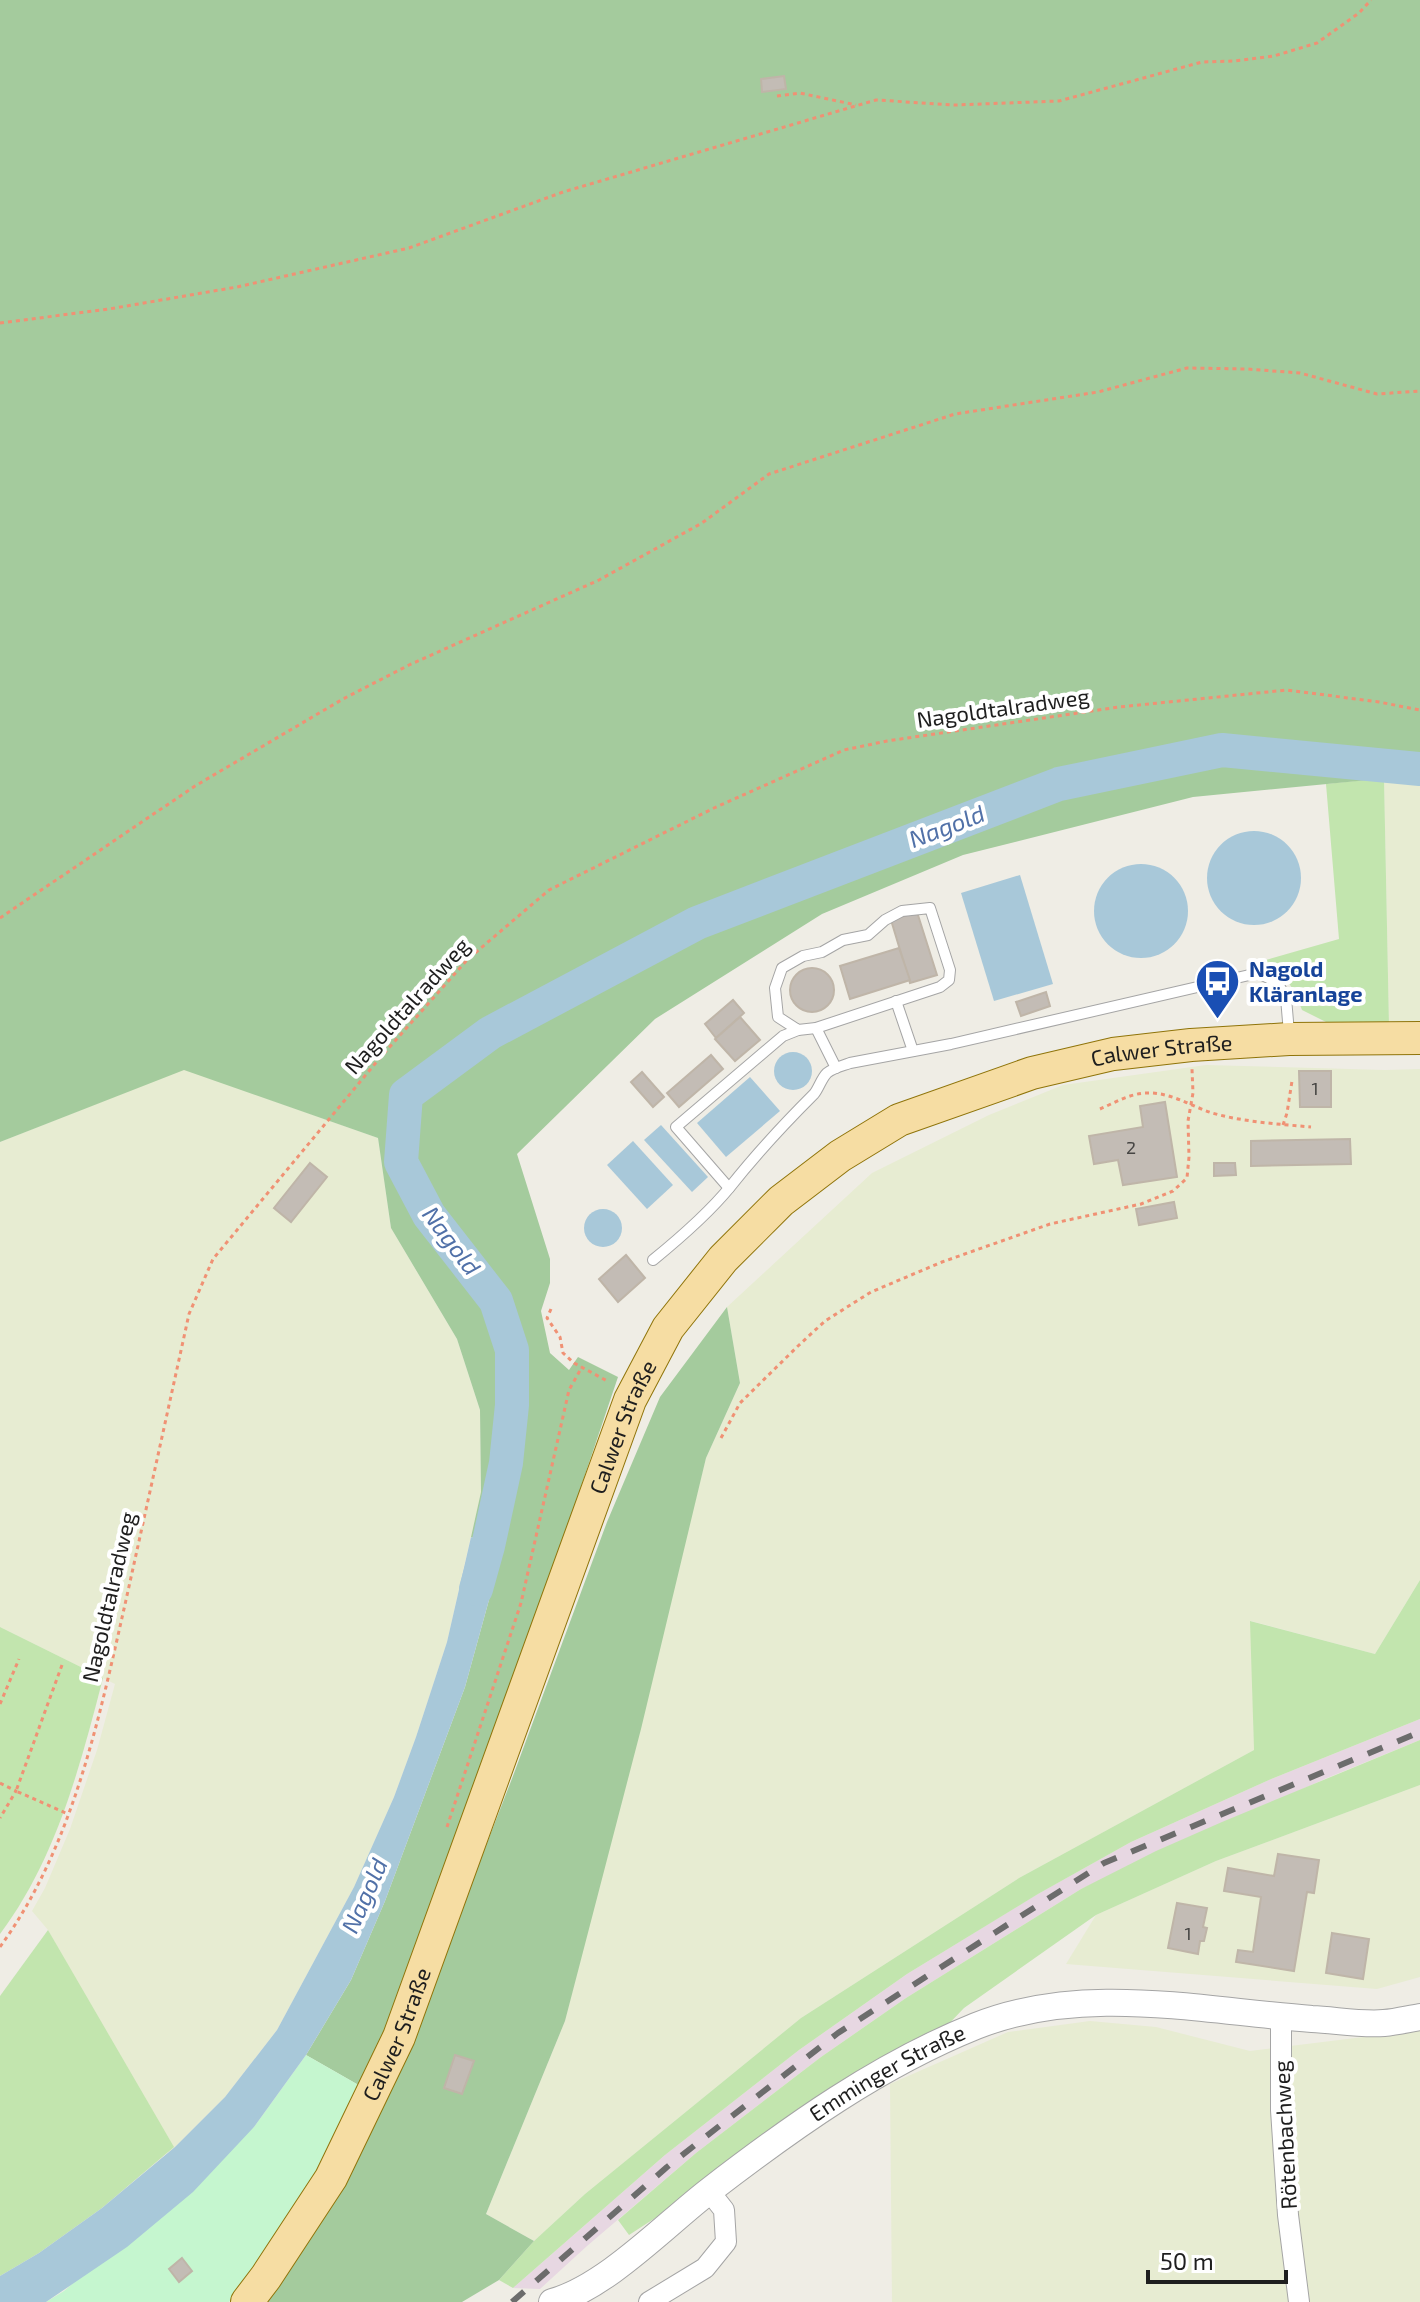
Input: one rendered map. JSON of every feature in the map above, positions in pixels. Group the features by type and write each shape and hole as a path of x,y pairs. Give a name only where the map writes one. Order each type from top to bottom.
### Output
{"main road":[{"name":"Calwer Straße","path":"247,2302 331,2178 399,2037 630,1400 668,1328 723,1259 781,1201 840,1156 899,1120 1032,1073 1113,1054 1191,1045 1289,1039 1420,1038"}],"street":[{"name":"Emminger Straße","path":"552,2302 570,2297 603,2277 709,2191 847,2091 915,2054 979,2025 1030,2011 1090,2002 1146,2003 1382,2023 1420,2017"},
{"name":"Rötenbachweg","path":"1281,2016 1281,2110 1288,2215 1299,2302"},
{"path":"649,2302 705,2268 726,2242 724,2210 709,2191"}],"lane":[{"path":"729,1188 676,1127 783,1036 940,987 949,980 950,970 930,908 902,911 885,920 868,935 843,940 782,968 775,988 778,1017 798,1030"},
{"path":"653,1260 729,1188 792,1114 817,1090 825,1074 836,1068 1258,973 1277,982 1286,998 1289,1039"},
{"path":"896,1001 913,1051"},
{"path":"816,1028 836,1068"}],"path":[{"path":"0,323 109,309 237,287 409,248 563,192 876,100 955,105 1059,101 1202,62 1274,56 1317,43 1359,13 1371,0"},
{"path":"777,96 800,93 859,105"},
{"path":"0,918 195,786 330,707 409,665 599,580 702,523 769,474 955,414 1098,392 1187,368 1300,373 1377,394 1420,391"},
{"name":"Nagoldtalradweg","path":"0,1947 43,1876 90,1748 189,1314 213,1259 379,1059 468,959 549,890 714,808 844,750 1119,707 1287,690 1420,710"},
{"path":"721,1438 740,1403 798,1346 825,1321 871,1292 942,1262 1050,1224 1141,1204 1173,1191 1187,1178 1188,1121 1193,1093 1191,1045"},
{"path":"1283,1125 1292,1081"},
{"path":"1100,1109 1146,1093 1165,1095 1213,1113 1311,1127"},
{"path":"551,1309 547,1318 560,1337 563,1353 617,1387 630,1400"},
{"path":"446,1830 521,1603 569,1390 582,1367"},
{"path":"0,1704 19,1659"},
{"path":"0,1818 16,1791 62,1665"},
{"path":"0,1783 68,1814"}],"shaded area":[{"path":"1420,1719 1420,1740 1327,1778 1081,1889 906,1998 821,2057 696,2153 540,2289 513,2288 665,2155 799,2050 907,1974 1036,1895 1131,1842 1269,1780"}],"green space":[{"path":"0,0 1420,0 1420,775 1193,797 963,855 822,914 655,1019 517,1154 550,1259 550,1283 541,1311 550,1353 569,1370 578,1357 618,1377 465,1830 362,2087 306,2055 351,1980 385,1901 465,1687 503,1549 471,1537 481,1492 480,1410 457,1339 391,1228 378,1138 184,1070 0,1142"},
{"path":"1420,775 1420,1025 1389,1025 1384,778"},
{"path":"1384,778 1389,1025 1326,1022 1302,1010 1291,986 1280,974 1255,963 1339,939 1326,784"},
{"path":"1206,1065 1420,1069 1420,1580 1375,1654 1251,1621 1254,1750 1019,1878 801,2018 585,2194 534,2241 486,2214 565,2021 706,1458 740,1383 727,1307 872,1173 989,1115 1063,1085"},
{"path":"184,1069 378,1138 391,1228 457,1339 480,1410 481,1492 447,1642 394,1797 354,1887 277,2030 225,2097 169,2153 48,1930 32,1911 70,1829 115,1684 0,1627 0,1142"},
{"path":"727,1307 740,1383 706,1458 641,1729 565,2021 486,2214 534,2241 499,2280 462,2302 261,2302 407,2050 607,1522 660,1397"},
{"path":"1420,1580 1420,1719 1269,1780 1131,1842 1038,1894 907,1974 799,2050 665,2155 513,2288 499,2280 534,2241 585,2194 801,2018 1019,1878 1254,1750 1250,1621 1375,1654"},
{"path":"0,1627 103,1678 75,1778 51,1844 20,1905 0,1934"},
{"path":"1420,1740 1420,1785 1216,1861 1096,1915 964,2008 941,2032 629,2235 618,2220 696,2153 821,2057 906,1998 1081,1889 1156,1851"},
{"path":"1420,1785 1420,1977 1377,1989 1066,1964 1096,1915 1216,1861"},
{"path":"48,1930 174,2147 102,2208 39,2253 0,2276 0,1996"},
{"path":"1090,2021 1156,2027 1250,2051 1420,2030 1420,2302 892,2302 890,2084 1008,2032"},
{"path":"306,2055 362,2087 301,2198 229,2302 46,2302 64,2291 254,2127"}],"water":[{"path":"1254,831 1272,835 1287,845 1297,860 1301,878 1297,896 1287,911 1272,921 1254,925 1236,921 1221,911 1211,896 1207,878 1211,860 1221,845 1236,835"},
{"path":"1141,864 1159,868 1174,878 1184,893 1188,911 1184,929 1174,944 1159,954 1141,958 1123,954 1108,944 1098,929 1094,911 1098,893 1108,878 1123,868"},
{"path":"1020,875 1053,984 994,1001 961,893"},
{"path":"793,1052 807,1057 812,1071 807,1085 793,1090 779,1085 774,1071 779,1057"},
{"path":"750,1077 780,1111 726,1157 697,1123"},
{"path":"661,1125 708,1177 692,1192 644,1140"},
{"path":"633,1141 673,1185 647,1209 607,1165"},
{"path":"603,1209 616,1215 622,1228 616,1241 603,1247 590,1241 584,1228 590,1215"},
{"path":"471,1537 488,1546 503,1549 465,1687 385,1901 351,1980 306,2055 254,2127 193,2192 127,2247 46,2302 0,2302 0,2276 39,2253 102,2208 175,2147 225,2097 277,2030 354,1887 394,1797 447,1642"}],"building":[{"path":"784,76 786,89 762,92 761,79"},
{"path":"917,912 937,975 910,983 891,920"},
{"path":"899,948 910,980 850,999 840,966"},
{"path":"812,968 827,975 834,990 827,1005 812,1012 797,1005 790,990 797,975"},
{"path":"1046,992 1050,1006 1021,1016 1016,1002"},
{"path":"733,1000 744,1013 716,1038 705,1024"},
{"path":"740,1017 760,1040 735,1061 715,1039"},
{"path":"711,1055 723,1069 679,1107 667,1093"},
{"path":"1299,1071 1331,1071 1331,1107 1300,1107"},
{"path":"642,1072 664,1097 653,1107 631,1082"},
{"path":"1165,1102 1177,1177 1123,1185 1118,1160 1094,1164 1089,1136 1143,1127 1140,1106"},
{"path":"1350,1139 1351,1164 1251,1166 1251,1141"},
{"path":"310,1163 327,1177 291,1222 274,1208"},
{"path":"1214,1163 1235,1163 1236,1175 1214,1176"},
{"path":"1174,1202 1177,1218 1139,1225 1136,1209"},
{"path":"626,1255 645,1278 618,1302 599,1279"},
{"path":"1278,1854 1319,1860 1314,1893 1307,1892 1294,1971 1236,1962 1238,1950 1253,1952 1261,1897 1224,1891 1228,1868 1274,1876"},
{"path":"1177,1903 1207,1908 1203,1927 1207,1928 1198,1954 1168,1948"},
{"path":"1332,1933 1369,1939 1363,1979 1326,1973"},
{"path":"455,2055 474,2061 462,2094 444,2088"},
{"path":"182,2258 192,2271 179,2282 169,2269"}],"waterway":[{"name":"Nagold","path":"476,1589 506,1463 512,1405 512,1350 496,1301 429,1215 401,1162 406,1095 490,1033 697,923 1059,784 1222,750 1420,769"}],"railway":[{"path":"512,2302 667,2167 838,2033 1104,1863 1420,1732"}],"place":[{"name":"Nagold Kläranlage","path":"1218,1021"}]}
